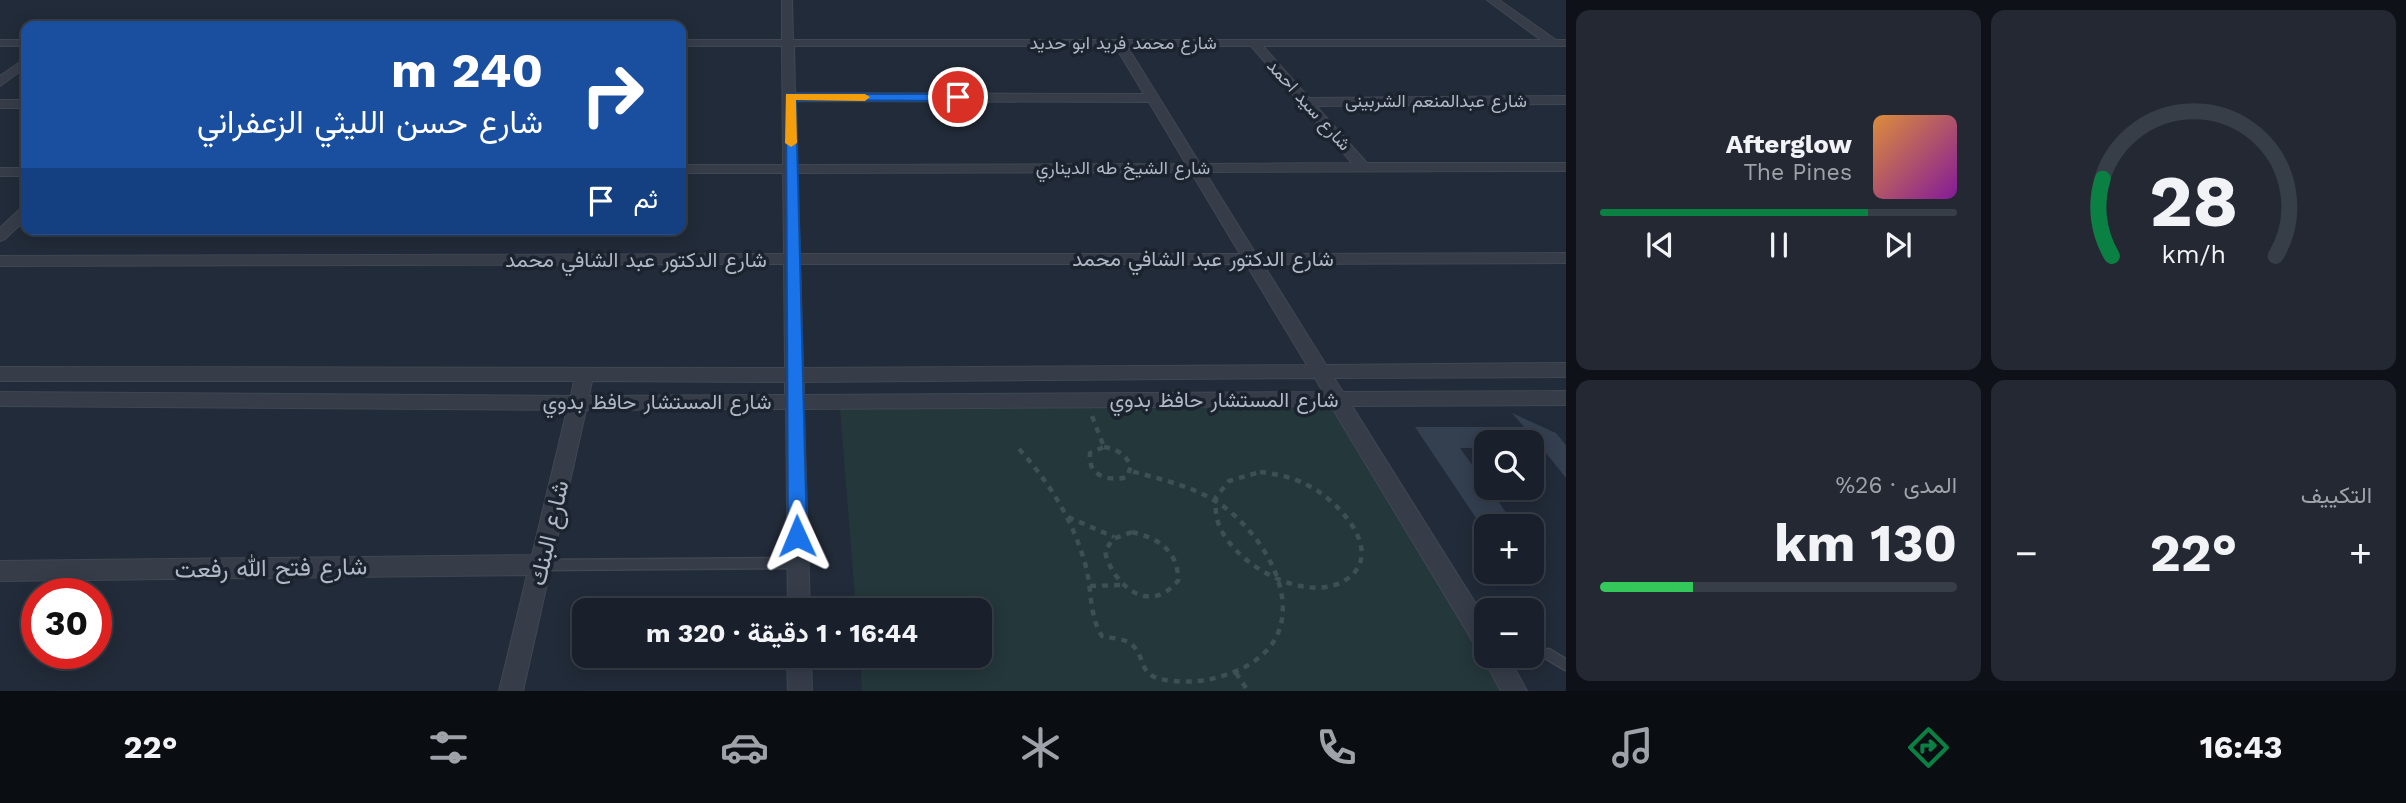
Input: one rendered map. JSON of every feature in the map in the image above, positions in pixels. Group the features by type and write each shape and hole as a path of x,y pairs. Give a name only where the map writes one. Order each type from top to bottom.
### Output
{"street":[{"path":"787,0 799,598"},
{"path":"1492,0 1553,43"},
{"path":"0,43 21,43"},
{"name":"شارع محمد فريد ابو حديد","path":"686,43 1566,43"},
{"path":"1119,43 1474,622"},
{"name":"شارع سيد احمد","path":"1254,43 1364,168"},
{"path":"0,70 21,65"},
{"path":"0,82 21,66"},
{"path":"790,97 1153,98"},
{"name":"شارع عبدالمنعم الشربينى","path":"1306,102 1566,100"},
{"path":"0,104 21,104"},
{"name":"شارع الشيخ طه الديناري","path":"686,169 1566,167"},
{"path":"0,172 21,172"},
{"path":"0,236 21,216"},
{"name":"شارع الدكتور عبد الشافي محمد","path":"0,261 1566,258"},
{"name":"شارع المستشار حافظ بدوي","path":"0,374 794,375 1566,370"},
{"name":"شارع البنك","path":"511,691 585,374"},
{"name":"شارع المستشار حافظ بدوي","path":"0,399 579,403 1564,400"},
{"name":"شارع فتح الله رفعت","path":"0,571 542,565"},
{"path":"799,668 800,691"},
{"path":"1502,668 1516,691"}],"lane":[{"path":"542,565 798,563"},
{"path":"1548,654 1566,664"}],"path":[{"path":"1085,401 1104,447"},
{"path":"1104,447 1124,455 1131,466 1127,477 1112,480 1094,472 1088,459 1090,453 1104,447"},
{"path":"1019,449 1054,491 1068,517 1080,545 1098,632 1102,636 1127,641 1151,676 1198,681 1236,673 1254,665 1268,652 1278,637 1284,619 1280,581 1262,545 1232,514 1215,501 1187,487 1130,471"},
{"path":"1260,472 1275,473 1314,488 1346,515 1354,528 1361,554 1359,565 1352,574 1330,586 1314,588 1280,581 1264,573 1235,551 1218,526 1215,501 1225,483 1235,477 1260,472"},
{"path":"1068,517 1114,537 1132,532 1154,538 1172,553 1179,572 1173,588 1155,596 1144,595 1122,585 1114,577 1105,559 1105,551 1114,537"},
{"path":"1090,586 1122,585"},
{"path":"1236,673 1248,691"}],"shaded area":[{"path":"1332,407 1474,637 1474,668 1493,668 1507,691 862,691 861,668 992,668 992,598 855,598 840,409"}],"building":[{"path":"1512,413 1556,433 1566,445 1566,478 1544,450 1544,430 1474,430 1474,448 1460,448 1474,467 1474,500 1497,500 1507,514 1474,515 1415,427 1524,427"}],"slow traffic":[{"path":"791,143 790,97 865,97"}],"route":[{"path":"797,536 790,97 958,97"}]}
